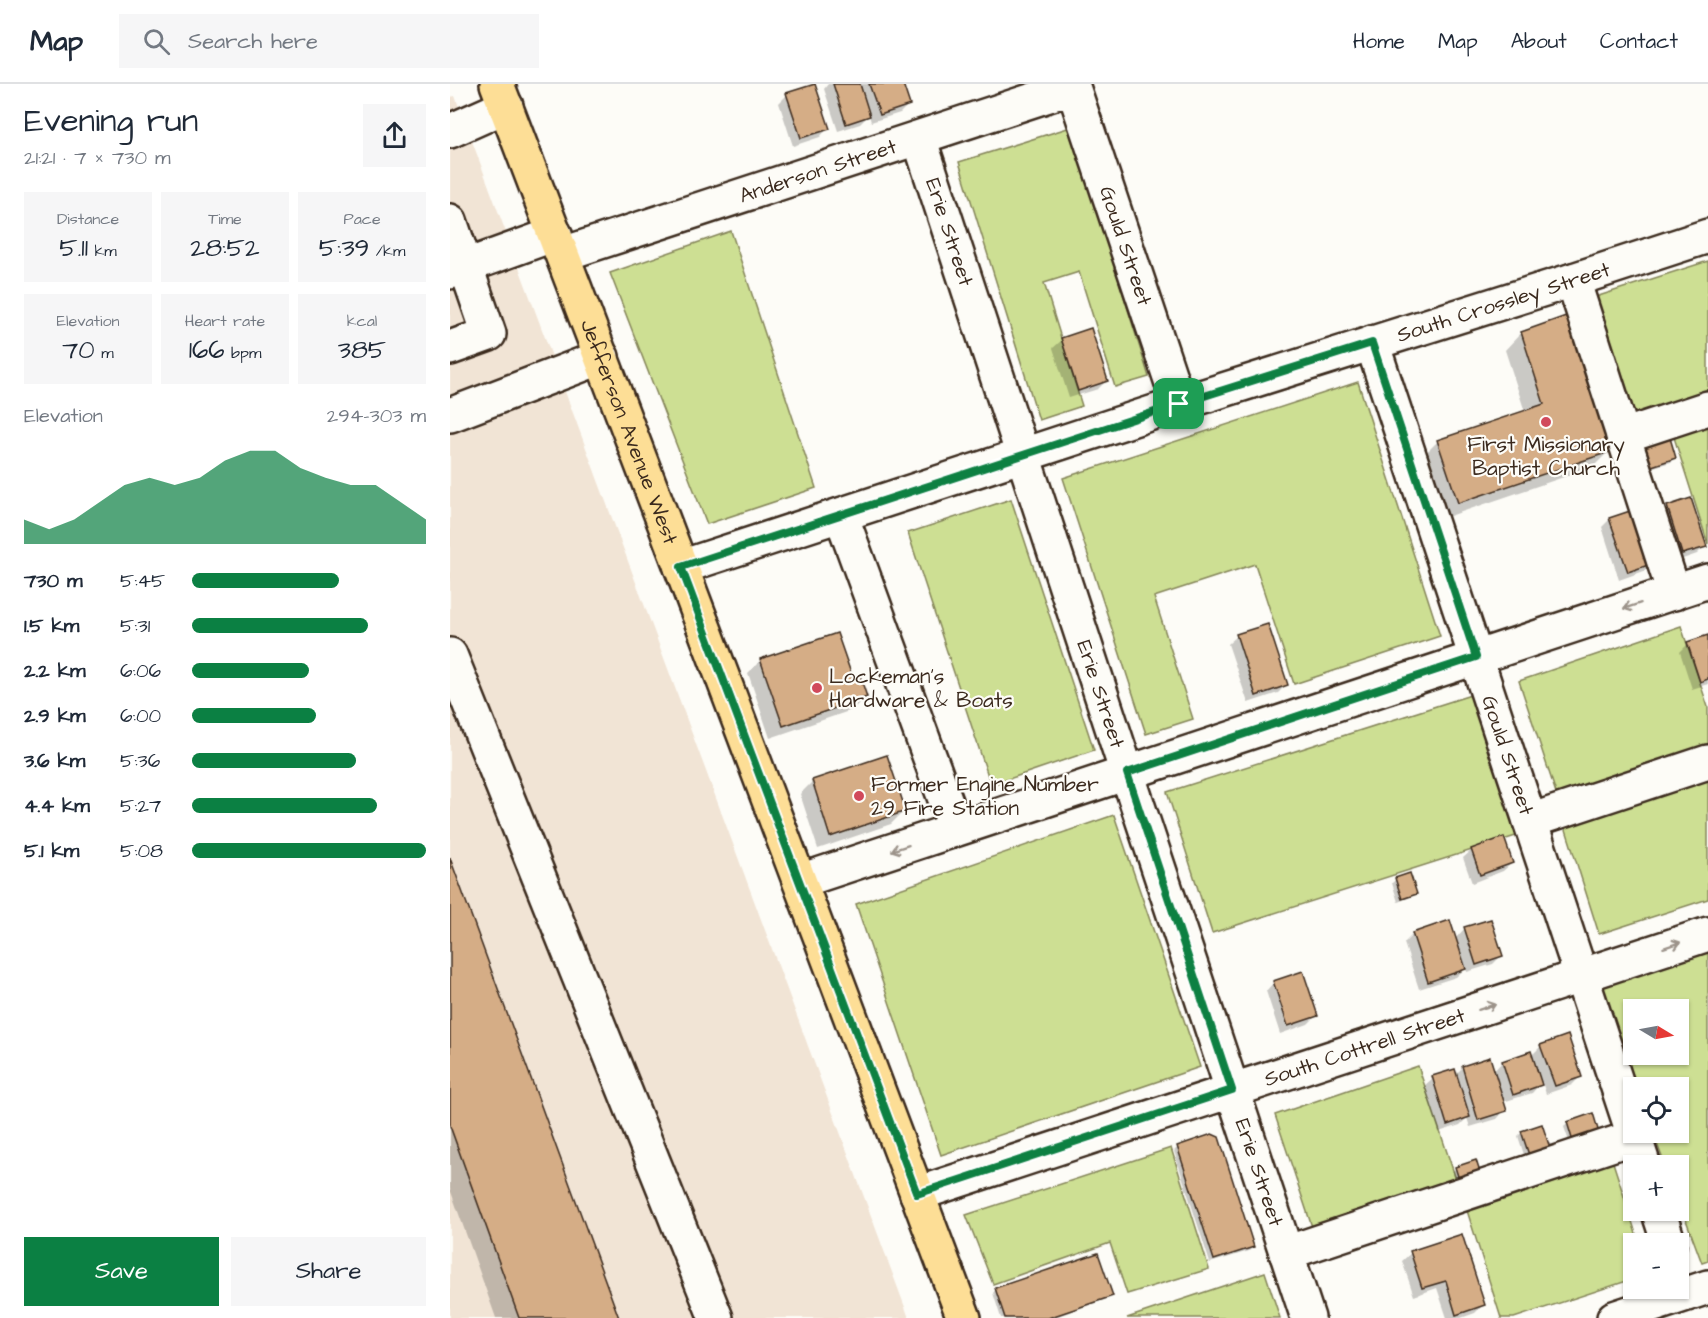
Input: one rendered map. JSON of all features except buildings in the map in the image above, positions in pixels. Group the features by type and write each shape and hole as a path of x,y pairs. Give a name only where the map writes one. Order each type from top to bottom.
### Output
{"main road":[{"name":"Jefferson Avenue West","path":"502,95 964,1318"}],"street":[{"name":"Anderson Street","path":"459,269 559,244 919,138 1073,87"},
{"name":"Gould Street","path":"1073,87 1179,404"},
{"path":"450,131 502,95"},
{"name":"Erie Street","path":"919,138 1308,1318"},
{"path":"450,221 459,269 489,334 450,348"},
{"name":"South Crossley Street","path":"681,567 1179,404 1708,236"},
{"path":"1573,280 1674,593"},
{"name":"Gould Street","path":"1372,343 1639,1151"},
{"path":"450,415 602,357"},
{"path":"1623,436 1708,408"},
{"path":"841,515 956,829"},
{"path":"800,881 1708,581"},
{"path":"450,655 716,1318"},
{"path":"1530,821 1708,762"},
{"name":"South Cottrell Street","path":"917,1194 1708,934"},
{"path":"1286,1253 1639,1151"},
{"path":"1614,1318 1692,1293"}],"shaded area":[{"path":"455,96 909,1318 450,1318 450,97"}],"green space":[{"path":"1071,127 1149,377 1115,387 1079,272 1044,283 1082,406 1039,420 959,162"},
{"path":"731,231 816,488 707,524 610,273"},
{"path":"1708,261 1708,398 1625,424 1586,300"},
{"path":"1358,382 1440,636 1294,684 1255,564 1154,597 1193,719 1146,734 1063,478"},
{"path":"1708,420 1708,544 1672,431"},
{"path":"1011,499 1094,750 991,785 908,533"},
{"path":"1681,626 1708,707 1708,749 1558,799 1519,681"},
{"path":"1477,693 1522,834 1212,933 1167,792"},
{"path":"1708,773 1708,899 1599,934 1563,820"},
{"path":"1114,815 1200,1067 941,1155 856,904"},
{"path":"1708,952 1708,1261 1702,1263 1686,1221 1689,1221 1689,1155 1661,1155 1657,1143 1689,1143 1689,1077 1633,1077 1629,1065 1689,1065 1689,999 1623,999 1623,1050 1599,987"},
{"path":"1418,1066 1459,1188 1315,1236 1275,1115"},
{"path":"1171,1148 1209,1269 1127,1294 1110,1243 993,1284 966,1215"},
{"path":"1610,1153 1623,1193 1623,1221 1632,1221 1636,1233 1623,1233 1623,1282 1514,1318 1501,1318 1464,1201"},
{"path":"1265,1272 1280,1318 1127,1318"}],"place":[{"name":"First Missionary Baptist Church","path":"1546,422"},
{"name":"Lockeman's Hardware & Boats","path":"817,688"},
{"name":"Former Engine Number 29 Fire Station","path":"859,796"}],"route":[{"path":"1372,343 1476,657 1127,773 1232,1090 917,1194 681,567 1179,404 1372,343"}]}
